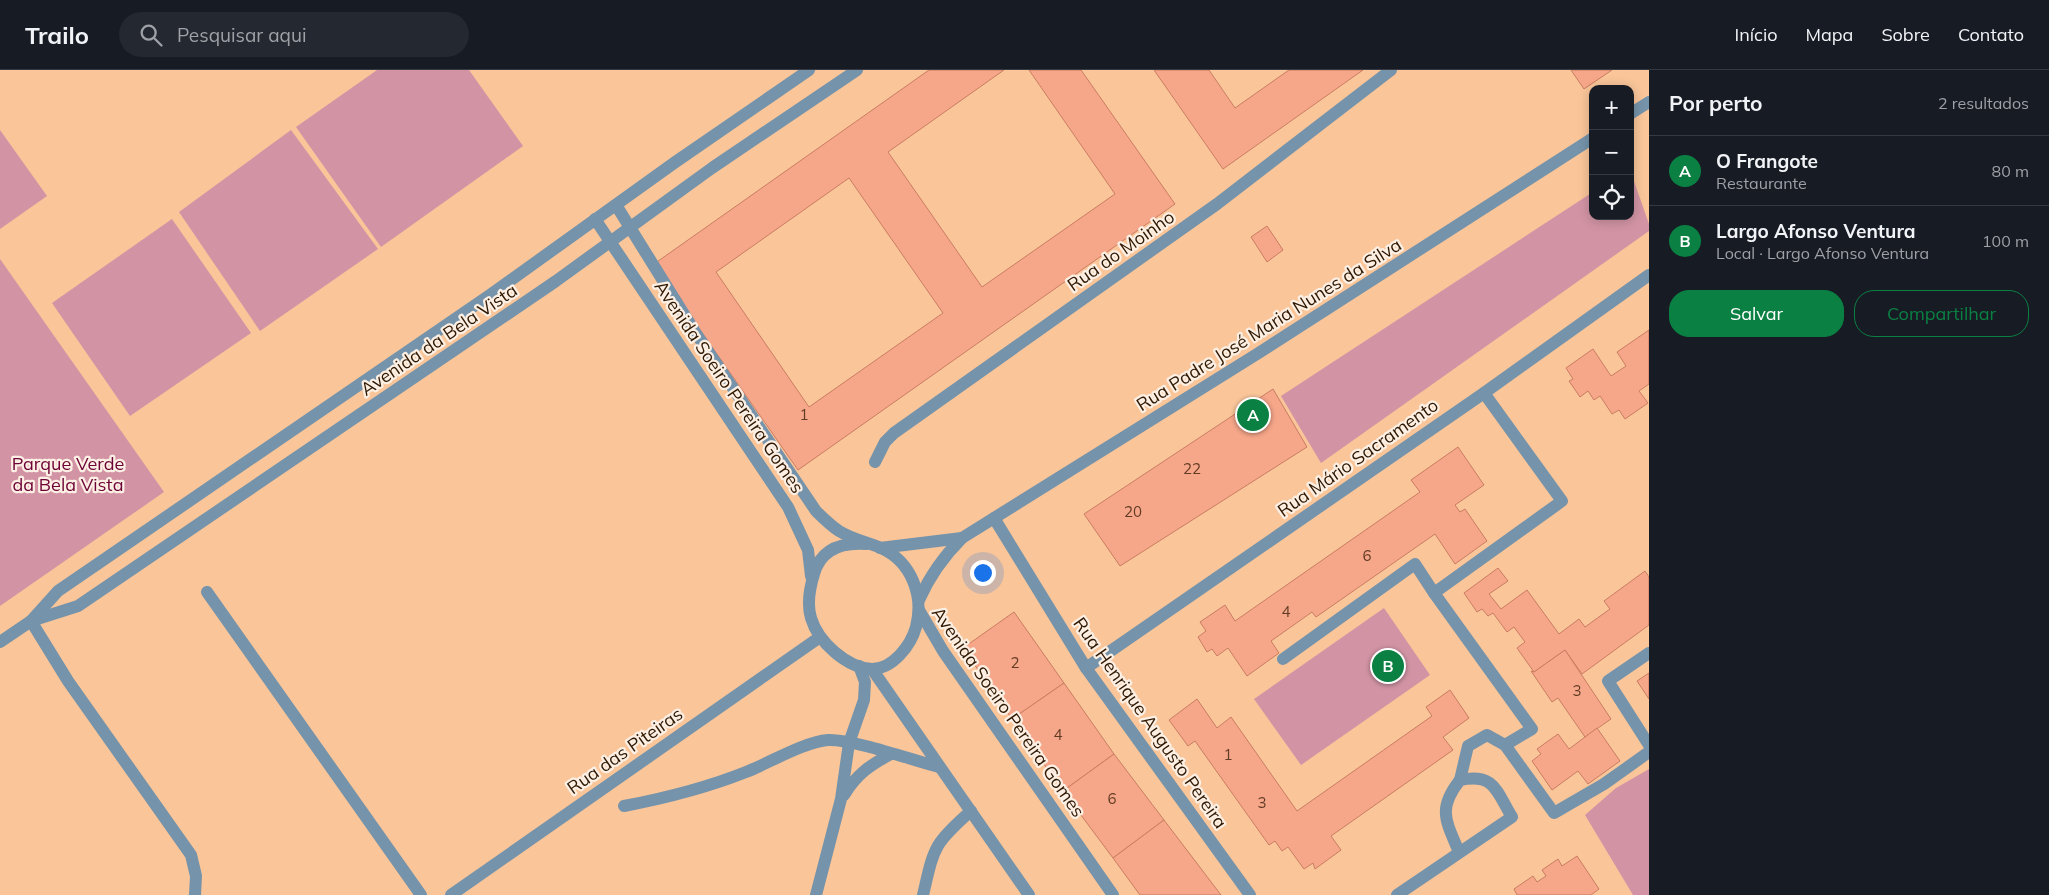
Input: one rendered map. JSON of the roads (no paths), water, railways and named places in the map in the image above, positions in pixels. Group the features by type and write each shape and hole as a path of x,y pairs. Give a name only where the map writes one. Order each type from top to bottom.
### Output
{"street":[{"name":"Avenida da Bela Vista","path":"0,642 31,621 58,591 417,346 616,204 809,70"},
{"name":"Avenida da Bela Vista","path":"31,621 78,606 611,242 712,168 857,70"},
{"name":"Rua do Moinho","path":"875,462 885,442 894,433 1217,204 1391,70"},
{"path":"1634,111 1649,102"},
{"name":"Rua Padre José Maria Nunes da Silva","path":"919,605 928,578 940,560 962,538 1258,354 1589,141"},
{"name":"Avenida Soeiro Pereira Gomes","path":"616,204 629,228 726,378 816,511 840,532 894,555 906,568 914,580 919,605 943,652 1113,895"},
{"name":"Avenida Soeiro Pereira Gomes","path":"595,219 788,507 808,550 811,582 810,617 820,637 841,657 859,666 872,669 883,667 894,660 908,645 916,629 919,605"},
{"name":"Rua Mário Sacramento","path":"1086,668 1484,393 1649,275"},
{"path":"1434,593 1452,578 1562,501 1484,393"},
{"name":"Rua Henrique Augusto Pereira","path":"994,518 1086,668 1250,895"},
{"name":"Rua Padre José Maria Nunes da Silva","path":"880,548 962,538"},
{"name":"Avenida Soeiro Pereira Gomes","path":"811,582 822,555 851,542 867,544"},
{"path":"1283,658 1414,564 1532,729 1505,745"},
{"path":"207,592 421,895"},
{"path":"31,621 68,682 190,855 196,876 195,895"},
{"name":"Rua das Piteiras","path":"451,895 820,637"},
{"path":"1649,653 1608,681 1649,745"},
{"path":"816,895 841,799 849,743 864,700 864,682 859,666"},
{"path":"872,669 1029,895"},
{"path":"1459,852 1448,825 1445,806 1449,794 1460,780 1468,746 1487,735 1505,745 1554,813 1604,784 1649,752"},
{"path":"624,806 687,793 752,770 809,744 828,740 849,743 939,766"},
{"path":"841,799 854,779 868,765 891,754"},
{"path":"1396,895 1512,818 1492,784 1477,777 1460,780"},
{"path":"923,895 931,859 939,840 970,811"}],"place":[{"name":"O Frangote","path":"1253,415"},
{"name":"Largo Afonso Ventura","path":"1388,666"}],"park label":[{"name":"Parque Verde da Bela Vista","path":"68,474"}]}
